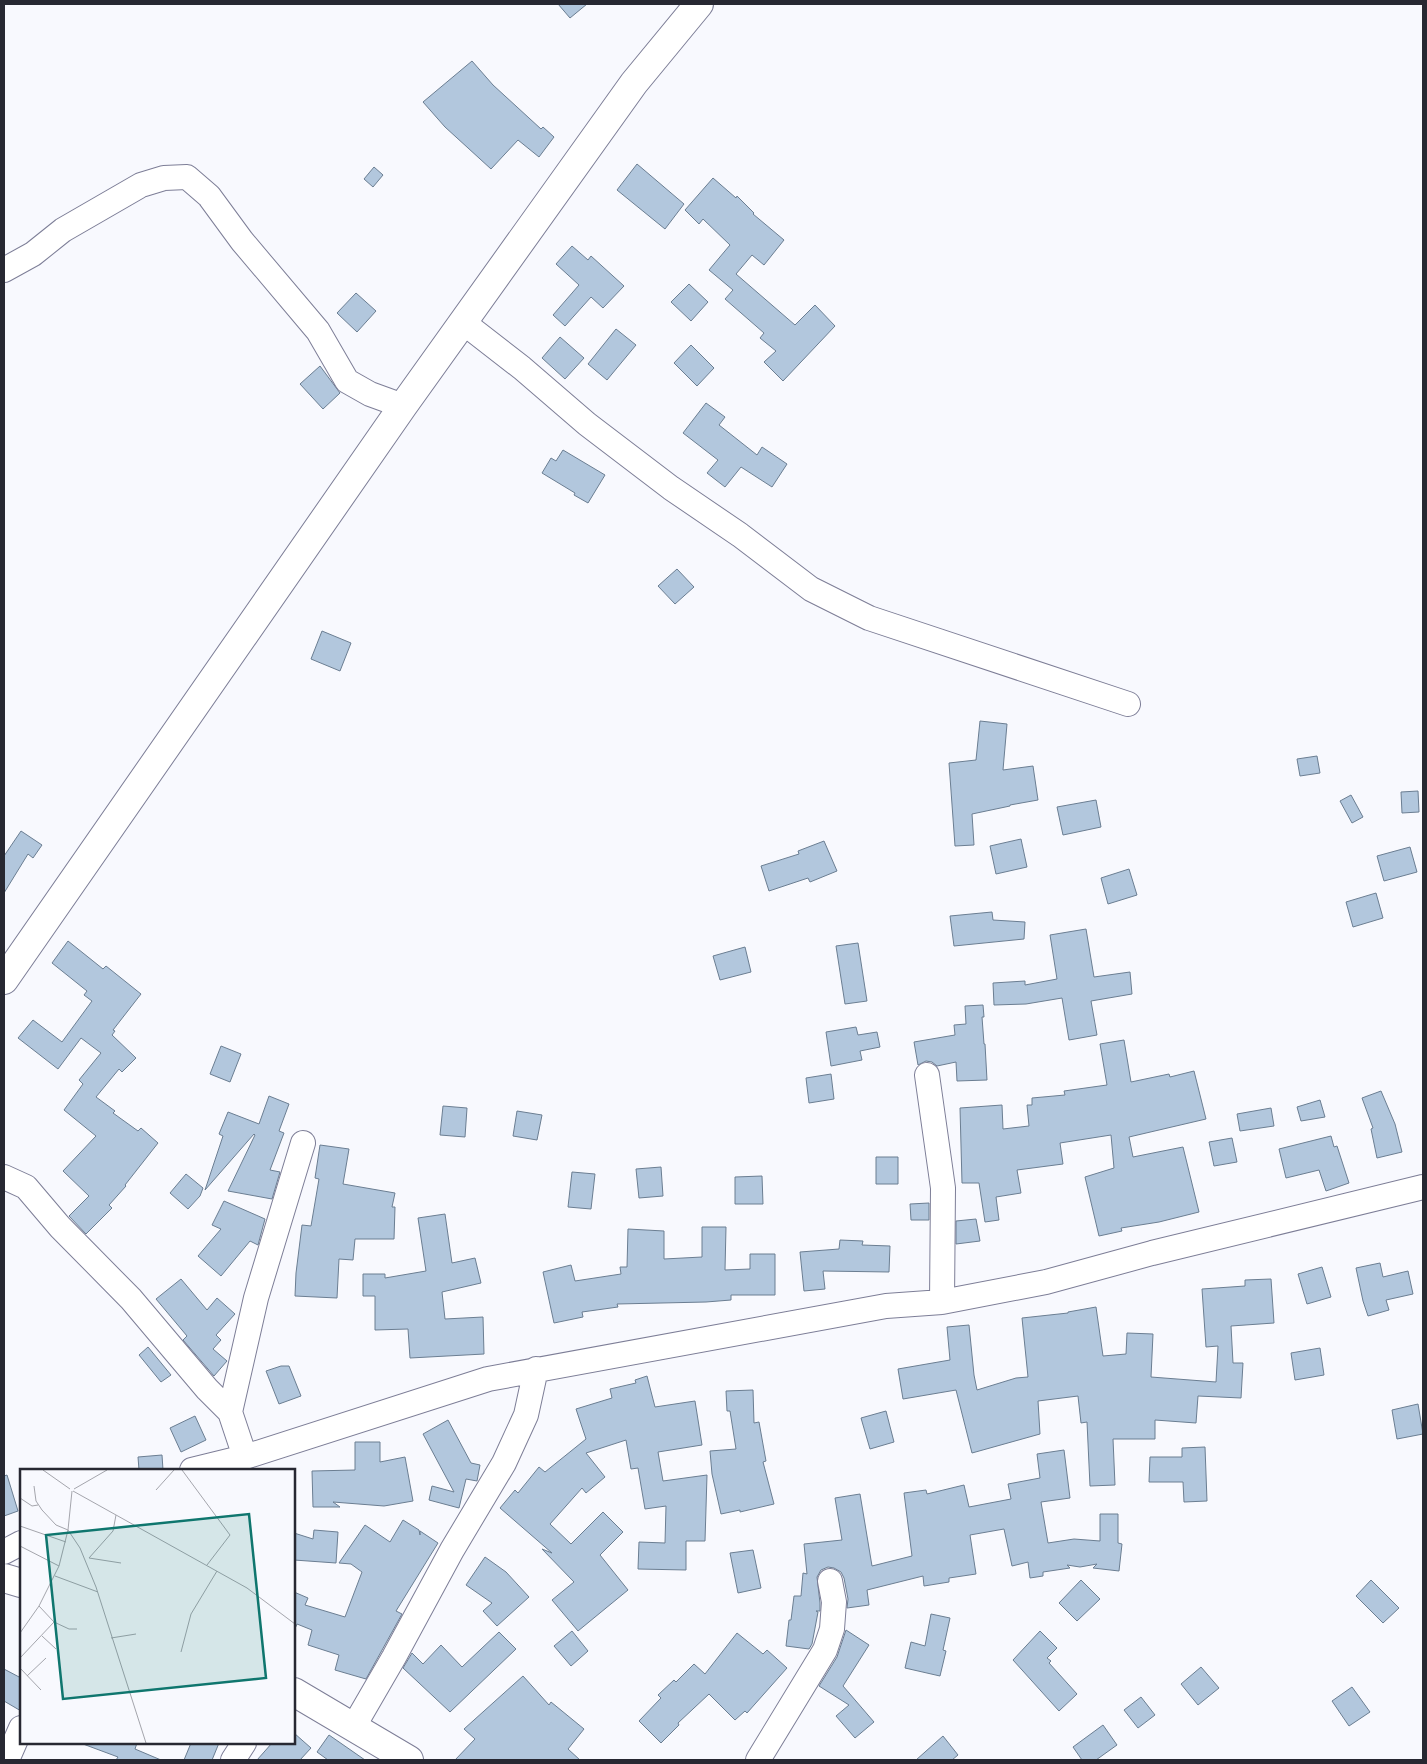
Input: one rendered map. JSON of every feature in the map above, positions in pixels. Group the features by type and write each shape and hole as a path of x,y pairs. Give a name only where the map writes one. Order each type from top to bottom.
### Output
{"main road":[{"path":"4,980 403,406 634,84 699,4"},
{"path":"4,1578 20,1583"},
{"path":"295,1693 409,1760"}],"street":[{"path":"4,270 33,254 63,230 141,185 164,178 187,177 209,196 242,241 318,331 347,381 370,394 403,406"},
{"path":"464,323 522,368 587,424 671,488 740,534 811,589 869,618 1128,704"},
{"path":"927,1075 942,1188 942,1302"},
{"path":"230,1412 256,1298 303,1143"},
{"path":"4,1177 26,1187 60,1227 131,1299 207,1389 230,1412 245,1457"},
{"path":"196,1469 245,1457 488,1379 886,1306 942,1302 1046,1282 1152,1253 1423,1187"},
{"path":"354,1726 452,1550 504,1463 526,1414 536,1370"},
{"path":"4,1552 20,1544"},
{"path":"758,1760 825,1650 832,1629 834,1602 830,1581"},
{"path":"7,1760 20,1730"},
{"path":"233,1760 243,1744"}],"building":[{"path":"558,4 587,4 570,18"},
{"path":"472,61 493,85 541,129 543,127 554,137 539,157 518,140 491,169 445,127 423,102"},
{"path":"637,164 684,204 665,229 617,190"},
{"path":"374,167 383,175 373,187 364,179"},
{"path":"713,178 736,198 737,196 753,214 784,240 764,265 752,255 736,274 795,325 815,305 835,326 783,381 764,362 776,351 760,338 764,333 725,299 733,290 709,270 730,245 703,219 699,224 685,210"},
{"path":"572,246 588,260 591,256 624,286 603,308 591,297 565,326 553,315 579,285 556,264"},
{"path":"689,284 708,302 691,321 671,302"},
{"path":"356,293 376,311 357,332 337,313"},
{"path":"616,329 636,345 607,380 588,364"},
{"path":"560,337 584,358 565,379 542,358"},
{"path":"691,345 714,368 697,386 674,363"},
{"path":"320,366 340,393 323,409 300,384"},
{"path":"706,403 725,417 719,425 757,455 762,447 787,464 772,487 741,467 725,487 707,473 718,460 683,433"},
{"path":"563,450 605,475 588,503 542,473 551,458 556,461"},
{"path":"677,569 694,587 675,604 658,586"},
{"path":"322,631 351,643 340,671 311,659"},
{"path":"980,721 1007,724 1003,770 1033,766 1038,800 972,814 974,845 955,846 949,763 976,760"},
{"path":"1317,756 1320,773 1300,776 1297,759"},
{"path":"1418,791 1419,812 1402,813 1401,792"},
{"path":"1351,795 1363,817 1352,823 1340,801"},
{"path":"1096,800 1101,827 1063,835 1057,807"},
{"path":"21,831 42,845 33,858 28,854 4,893 4,856"},
{"path":"1021,839 1027,867 996,874 990,846"},
{"path":"824,841 837,871 810,882 808,878 769,891 761,866 799,854 798,851"},
{"path":"1410,847 1417,872 1384,881 1377,856"},
{"path":"1129,869 1137,895 1108,904 1101,878"},
{"path":"1376,893 1383,918 1353,927 1346,902"},
{"path":"992,912 993,920 1025,922 1024,939 954,946 950,916"},
{"path":"1086,929 1094,977 1130,972 1132,994 1091,1001 1097,1035 1069,1040 1062,998 1026,1004 994,1005 993,983 1025,981 1025,985 1057,979 1050,935"},
{"path":"68,941 103,969 106,966 141,994 113,1030 115,1031 112,1035 136,1058 122,1072 119,1069 96,1097 115,1111 113,1113 138,1131 141,1128 158,1143 126,1186 109,1205 112,1208 86,1234 69,1216 89,1196 63,1171 96,1136 64,1110 83,1084 79,1080 101,1053 81,1038 58,1069 18,1038 33,1020 62,1042 92,1001 84,995 87,991 52,963"},
{"path":"858,943 867,1001 845,1004 836,946"},
{"path":"745,947 751,972 720,980 713,956"},
{"path":"983,1005 984,1017 982,1017 987,1080 957,1081 956,1062 937,1066 932,1062 926,1061 918,1065 914,1042 955,1035 954,1025 966,1024 965,1006"},
{"path":"856,1027 858,1035 877,1032 880,1047 860,1051 862,1060 831,1066 826,1032"},
{"path":"1124,1040 1131,1082 1169,1074 1170,1077 1194,1071 1206,1119 1129,1137 1133,1157 1183,1147 1199,1212 1159,1222 1121,1228 1122,1231 1099,1236 1085,1177 1114,1168 1111,1135 1060,1143 1063,1164 1017,1170 1021,1193 996,1197 999,1220 985,1222 979,1183 962,1183 960,1108 1002,1105 1003,1129 1029,1126 1027,1105 1032,1105 1032,1098 1065,1095 1064,1091 1107,1085 1100,1044"},
{"path":"221,1046 241,1054 230,1082 210,1074"},
{"path":"831,1074 834,1099 809,1103 806,1078"},
{"path":"1381,1091 1395,1124 1402,1152 1377,1158 1371,1129 1373,1128 1362,1098"},
{"path":"269,1096 289,1104 279,1131 284,1133 270,1170 280,1172 272,1199 228,1191 254,1134 205,1190 223,1136 219,1134 228,1112 259,1124"},
{"path":"1320,1100 1325,1117 1301,1121 1297,1107"},
{"path":"443,1106 467,1108 465,1137 440,1135"},
{"path":"1271,1108 1274,1126 1240,1131 1237,1114"},
{"path":"517,1111 542,1115 537,1140 513,1136"},
{"path":"1331,1136 1334,1147 1337,1146 1349,1183 1326,1191 1319,1170 1286,1178 1279,1149"},
{"path":"1232,1138 1237,1162 1214,1166 1209,1142"},
{"path":"320,1145 349,1149 343,1184 395,1193 392,1207 395,1207 394,1239 355,1239 353,1260 339,1259 337,1298 295,1296 302,1225 311,1226 319,1179 315,1178"},
{"path":"876,1157 898,1157 898,1184 876,1184"},
{"path":"661,1167 663,1196 639,1198 636,1169"},
{"path":"572,1172 595,1174 591,1209 568,1207"},
{"path":"186,1174 203,1188 200,1196 188,1209 170,1193"},
{"path":"762,1176 763,1204 735,1204 735,1177"},
{"path":"224,1201 265,1219 258,1245 250,1241 221,1276 198,1256 221,1229 212,1225"},
{"path":"929,1203 929,1220 911,1220 910,1204"},
{"path":"445,1214 452,1263 475,1258 481,1283 442,1292 445,1319 483,1317 484,1354 410,1358 408,1329 375,1330 375,1296 363,1296 363,1274 385,1274 385,1278 426,1271 418,1218"},
{"path":"976,1219 980,1241 956,1244 956,1221"},
{"path":"702,1227 726,1227 725,1270 750,1269 750,1254 775,1254 775,1295 731,1295 731,1300 706,1302 617,1304 618,1307 582,1312 583,1317 554,1323 543,1272 571,1265 575,1281 621,1274 620,1267 627,1267 628,1229 664,1231 664,1259 702,1257"},
{"path":"840,1240 863,1241 862,1245 890,1246 889,1272 823,1271 825,1289 804,1291 800,1252 839,1249"},
{"path":"1380,1263 1383,1277 1408,1271 1413,1294 1386,1300 1389,1310 1368,1316 1356,1268"},
{"path":"1322,1267 1331,1297 1307,1304 1298,1274"},
{"path":"181,1279 207,1310 217,1298 235,1314 216,1335 221,1340 213,1349 227,1361 214,1376 183,1340 187,1336 156,1299"},
{"path":"1271,1279 1274,1323 1231,1326 1233,1363 1243,1363 1241,1398 1198,1396 1196,1423 1155,1420 1155,1439 1113,1439 1115,1485 1090,1486 1087,1422 1081,1423 1078,1396 1038,1401 1040,1434 972,1453 956,1390 903,1399 898,1369 950,1360 947,1327 969,1325 977,1390 1016,1378 1028,1377 1022,1318 1068,1313 1096,1307 1103,1356 1126,1354 1127,1333 1153,1334 1151,1377 1216,1382 1218,1346 1206,1347 1202,1289 1245,1286 1245,1280"},
{"path":"148,1347 171,1375 161,1382 139,1355"},
{"path":"1320,1348 1324,1375 1295,1380 1291,1353"},
{"path":"281,1366 289,1366 301,1396 279,1404 266,1371"},
{"path":"647,1376 655,1407 695,1401 702,1445 658,1452 663,1481 707,1475 705,1541 686,1541 686,1570 638,1569 639,1542 665,1543 666,1506 645,1509 638,1468 631,1469 626,1440 586,1453 605,1477 586,1493 582,1488 550,1524 571,1544 603,1512 623,1532 600,1555 628,1590 578,1631 552,1600 574,1582 542,1549 552,1553 500,1508 515,1490 518,1493 539,1467 545,1472 586,1439 576,1409 612,1398 610,1389 636,1383 635,1380"},
{"path":"753,1390 754,1423 759,1422 766,1461 763,1462 774,1504 740,1512 740,1510 721,1514 712,1474 710,1451 736,1449 730,1411 727,1411 726,1391"},
{"path":"1418,1404 1423,1434 1397,1439 1392,1410"},
{"path":"886,1411 894,1442 870,1449 861,1418"},
{"path":"195,1416 206,1440 181,1452 170,1428"},
{"path":"448,1420 471,1463 480,1465 477,1481 466,1479 459,1508 429,1500 432,1486 454,1492 423,1434"},
{"path":"355,1442 380,1442 380,1462 405,1457 413,1501 384,1506 333,1502 340,1507 313,1507 312,1471 355,1470"},
{"path":"1205,1447 1207,1501 1184,1502 1183,1482 1149,1482 1150,1457 1182,1457 1182,1448"},
{"path":"1064,1450 1070,1498 1041,1502 1048,1543 1074,1539 1100,1541 1100,1514 1118,1514 1118,1543 1122,1544 1119,1571 1093,1568 1097,1564 1080,1567 1067,1565 1070,1568 1043,1572 1043,1576 1030,1578 1028,1562 1012,1566 1004,1529 970,1535 976,1574 949,1578 949,1582 924,1586 923,1576 867,1590 869,1605 847,1608 848,1599 841,1572 828,1567 821,1570 817,1577 820,1611 816,1611 818,1612 812,1644 809,1649 786,1646 794,1596 801,1596 803,1573 807,1574 804,1544 842,1540 835,1498 860,1494 872,1566 912,1556 904,1493 926,1490 927,1494 964,1485 969,1507 1011,1499 1008,1484 1040,1478 1037,1454"},
{"path":"162,1455 163,1469 139,1469 138,1457"},
{"path":"7,1475 18,1511 4,1516 4,1476"},
{"path":"403,1520 419,1530 420,1535 420,1531 438,1543 396,1611 402,1614 366,1679 335,1670 339,1655 308,1645 312,1630 297,1624 295,1629 295,1592 308,1598 305,1605 345,1617 362,1572 351,1564 339,1563 365,1525 390,1542"},
{"path":"314,1530 338,1532 336,1563 295,1560 295,1533 313,1539"},
{"path":"753,1550 761,1588 738,1593 730,1553"},
{"path":"485,1557 506,1572 529,1597 497,1626 483,1611 492,1603 466,1585"},
{"path":"1081,1580 1100,1599 1077,1621 1059,1603"},
{"path":"1371,1580 1399,1608 1383,1623 1356,1596"},
{"path":"931,1614 950,1618 943,1650 946,1651 940,1676 905,1668 911,1642 925,1646"},
{"path":"846,1630 869,1645 843,1686 874,1722 855,1738 836,1716 849,1705 819,1686 837,1657"},
{"path":"572,1631 588,1651 571,1666 554,1646"},
{"path":"1040,1631 1057,1648 1047,1658 1051,1661 1049,1663 1077,1694 1059,1711 1013,1660"},
{"path":"499,1632 516,1649 450,1712 403,1668 412,1653 423,1664 441,1645 462,1667"},
{"path":"737,1633 763,1654 767,1650 787,1668 747,1713 745,1711 735,1720 709,1694 678,1723 679,1725 661,1743 639,1721 661,1698 658,1695 674,1680 676,1682 694,1664 705,1674"},
{"path":"1201,1667 1219,1688 1198,1705 1181,1684"},
{"path":"4,1669 20,1677 20,1710 4,1701"},
{"path":"523,1676 549,1705 551,1702 584,1729 568,1749 580,1760 455,1760 475,1739 464,1729"},
{"path":"1352,1687 1370,1712 1349,1726 1332,1701"},
{"path":"1141,1697 1155,1715 1138,1728 1124,1710"},
{"path":"1103,1725 1117,1745 1096,1760 1082,1760 1073,1747"},
{"path":"295,1734 311,1748 300,1760 257,1760 271,1744 295,1744"},
{"path":"329,1735 365,1760 328,1760 317,1752"},
{"path":"943,1736 958,1755 952,1760 916,1760"},
{"path":"83,1744 137,1744 135,1749 161,1760 116,1760 118,1757"},
{"path":"191,1744 219,1744 212,1760 184,1760"}]}
